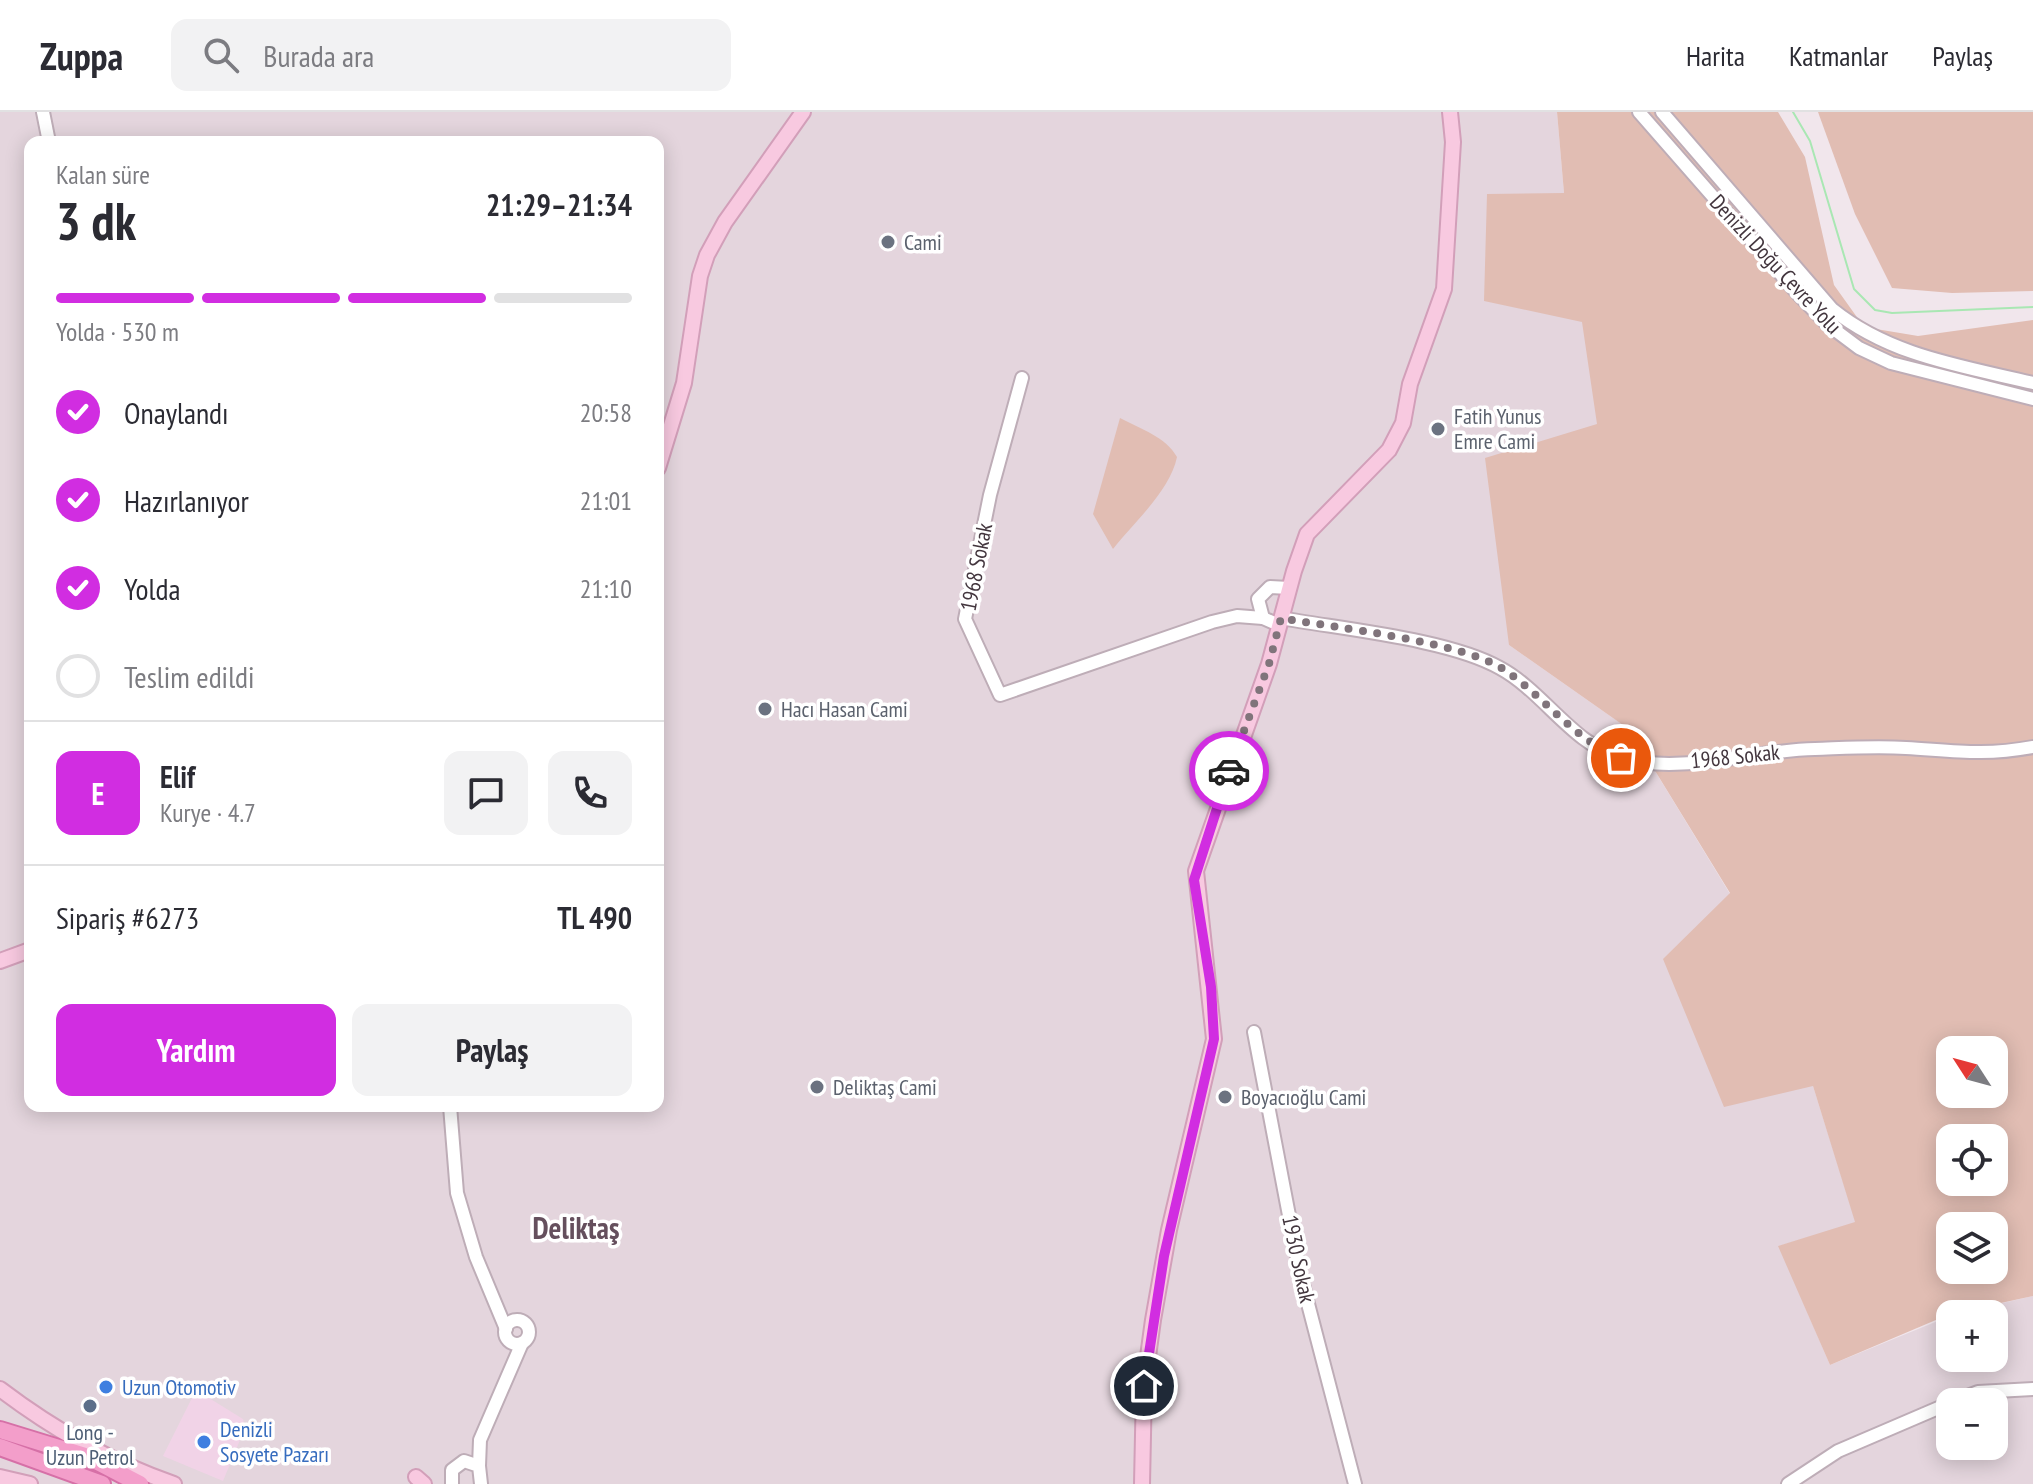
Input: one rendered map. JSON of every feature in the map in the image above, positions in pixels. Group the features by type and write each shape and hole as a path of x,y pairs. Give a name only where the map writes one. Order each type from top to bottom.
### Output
{"main road":[{"path":"664,448 684,383 700,276 707,255 725,222 803,112"},
{"path":"1142,1484 1144,1386 1153,1320 1169,1230 1214,1039 1196,871 1269,664 1307,534 1389,450 1403,423 1410,384 1444,289 1453,142 1450,112"},
{"path":"0,961 24,952"},
{"path":"0,1389 54,1428 129,1468"},
{"path":"0,1431 174,1484"},
{"path":"0,1431 139,1484"},
{"path":"0,1447 102,1484"},
{"path":"0,1455 85,1484"},
{"path":"88,1457 139,1484"},
{"path":"0,1477 30,1484"}],"street":[{"path":"43,112 48,136"},
{"name":"Denizli Doğu Çevre Yolu","path":"1639,112 1799,295 1827,324 1859,348 1891,363 2033,399"},
{"name":"Denizli Doğu Çevre Yolu","path":"1662,112 1832,309 1854,327 1895,348 2033,383"},
{"name":"1968 Sokak","path":"1022,378 990,495 965,619 1000,695 1237,616 1442,648 1483,660 1531,690 1601,750 1642,762 1684,762 1812,749 1903,747 1983,755 2033,747"},
{"path":"1237,616 1270,587 1289,588"},
{"path":"1258,599 1263,618"},
{"name":"1930 Sokak","path":"1254,1032 1300,1273 1355,1484"},
{"path":"450,1112 457,1193 506,1333 515,1344 522,1343"},
{"path":"481,1484 479,1445 503,1380 529,1330 493,1301"},
{"path":"503,1380 506,1333 519,1320"},
{"path":"2008,1390 2033,1389"},
{"path":"1788,1484 1838,1451 1936,1409"},
{"path":"452,1484 452,1470 479,1445"},
{"path":"479,1445 485,1466 496,1477"},
{"path":"458,1463 470,1461 479,1466"}],"shaded area":[{"path":"0,112 1557,112 1564,193 1598,424 1509,645 1630,730 1730,894 1813,1086 1856,1223 1779,1246 1830,1365 1936,1322 1936,1372 2008,1372 2008,1302 2033,1296 2033,1484 0,1484"},
{"path":"1557,112 1778,112 1805,157 1834,285 1864,327 1918,336 2033,320 2033,1296 2008,1301 1936,1300 1936,1320 1830,1365 1778,1246 1855,1222 1813,1086 1724,1107 1663,959 1730,893 1630,730 1509,645 1485,458 1597,424 1582,322 1484,301 1487,194 1564,193"},
{"path":"1818,112 2033,112 2033,291 1952,293 1892,288 1855,214"},
{"path":"1120,418 1160,439 1177,457 1159,494 1113,549 1093,514"},
{"name":"Denizli Sosyete Pazarı","path":"196,1390 243,1419 245,1428 223,1481 163,1456"}],"waterway":[{"path":"1793,112 1810,141 1854,289 1875,310 1892,313 2033,307"}],"way so far":[{"path":"1229,771 1269,664 1281,618 1442,648 1483,660 1502,669 1531,690 1583,738 1621,758"}],"place":[{"name":"Cami","path":"888,242"},
{"name":"Fatih Yunus Emre Cami","path":"1438,429"},
{"name":"Hacı Hasan Cami","path":"765,709"},
{"name":"Deliktaş Cami","path":"817,1087"},
{"name":"Boyacıoğlu Cami","path":"1225,1097"},
{"name":"Uzun Otomotiv","path":"106,1387"},
{"name":"Long - Uzun Petrol","path":"90,1406"},
{"name":"Denizli Sosyete Pazarı","path":"204,1442"}],"district":[{"name":"Deliktaş","path":"576,1229"}],"route":[{"path":"1144,1386 1169,1230 1214,1039 1211,987 1194,880 1207,831 1229,771"}]}
